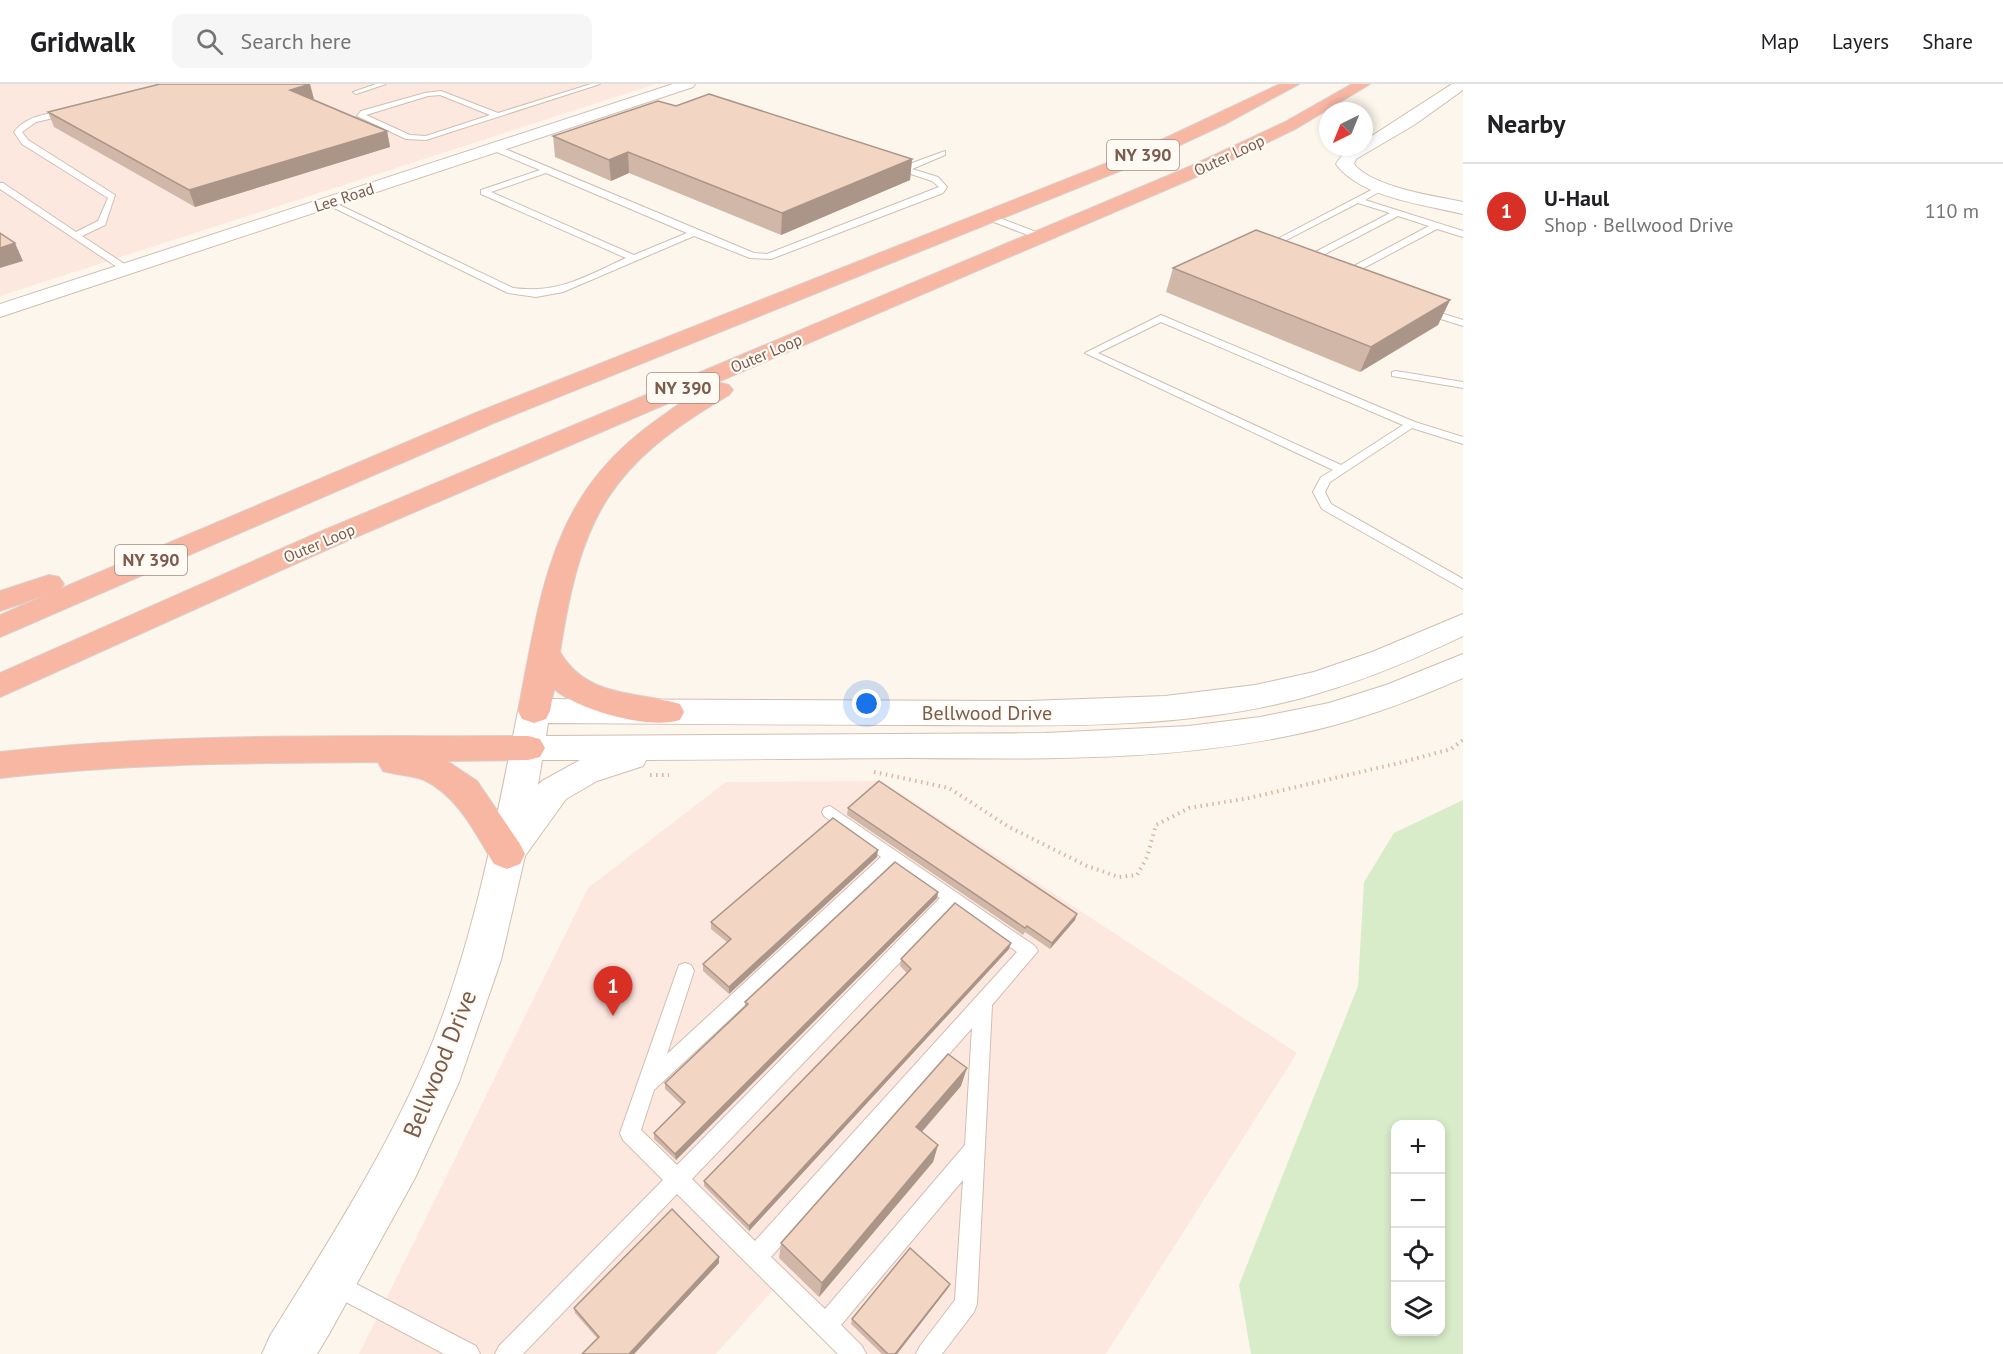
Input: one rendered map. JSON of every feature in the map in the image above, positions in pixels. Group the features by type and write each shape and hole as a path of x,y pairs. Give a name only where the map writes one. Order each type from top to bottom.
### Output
{"highway":[{"name":"Outer Loop","path":"0,627 302,495 524,402 1171,143 1292,84"},
{"name":"Outer Loop","path":"0,686 325,540 1041,237 1247,147 1363,84"},
{"path":"534,711 560,582 571,542 586,510 619,466 653,435 693,407 867,310"},
{"path":"0,601 302,495"},
{"path":"545,653 552,670 562,680 589,697 668,711"},
{"path":"0,765 66,757 151,752 528,748"},
{"path":"151,752 242,765 389,761 427,767 465,788 507,854"}],"street":[{"name":"Lee Road","path":"0,311 688,84"},
{"path":"1462,84 1408,122 1347,158 1345,164 1348,171 1384,187 1463,208"},
{"name":"Bellwood Drive","path":"288,1354 402,1156 450,1050 475,979 507,854 534,711 1047,713 1182,706 1262,695 1336,677 1400,654 1463,624"},
{"name":"Bellwood Drive","path":"528,748 671,761 1203,736 1287,723 1346,709 1401,692 1463,665"},
{"path":"507,854 554,790 585,772 671,761"}],"lane":[{"path":"356,92 384,84"},
{"path":"498,116 441,93 427,94 364,113 361,117 409,137 426,138 498,116 597,84"},
{"path":"75,110 33,121 21,127 18,132 25,142 112,197 102,223 76,235"},
{"path":"495,148 544,171 694,233 753,256 768,258 940,191 943,187 935,179 882,162"},
{"path":"904,169 942,153"},
{"path":"544,171 484,192 635,259"},
{"path":"0,185 126,269"},
{"path":"1270,254 1260,250 1384,187"},
{"path":"1359,201 1463,234"},
{"path":"328,203 511,291 536,294 560,290 694,233"},
{"path":"1298,264 1397,213"},
{"path":"989,217 1041,237"},
{"path":"1348,283 1333,277 1436,226"},
{"path":"1410,305 1463,323"},
{"path":"1342,470 1090,353 1161,318 1411,424 1463,441"},
{"path":"1396,374 1463,385"},
{"path":"1411,424 1325,480 1318,492 1326,506 1463,585"},
{"path":"756,1257 1029,951 830,812"},
{"path":"647,1085 893,856"},
{"path":"507,1354 675,1178 952,897"},
{"path":"685,971 630,1133 854,1354"},
{"path":"928,1354 966,1304 983,1003"},
{"path":"825,1326 974,1150"},
{"path":"331,1282 468,1354"}],"path":[{"path":"871,771 949,788 1009,826 1087,866 1119,877 1137,875 1148,857 1156,825 1188,808 1249,798 1399,763 1451,749 1463,740"},
{"path":"650,775 671,761"}],"shaded area":[{"path":"0,84 656,84 0,296"},
{"path":"882,781 1297,1053 1106,1354 840,1354 775,1288 716,1354 359,1354 588,888 726,782"}],"green space":[{"path":"1463,800 1463,1354 1251,1354 1239,1285 1358,986 1364,882 1394,833"}],"building":[{"path":"160,84 310,84 290,90 387,131 189,190 48,112"},
{"path":"709,94 912,159 782,213 628,152 609,160 553,136 658,101 676,106"},
{"path":"1256,230 1450,300 1371,347 1173,268"},
{"path":"0,233 15,243 0,248"},
{"path":"879,781 1077,914 1052,943 1027,926 1025,928 848,808"},
{"path":"833,818 878,850 729,987 703,964 731,939 711,922"},
{"path":"895,862 938,892 675,1154 654,1133 685,1102 665,1083 748,1004 745,1002"},
{"path":"955,903 1011,943 749,1226 704,1181 911,969 901,959"},
{"path":"948,1054 967,1068 916,1127 938,1145 822,1283 781,1243"},
{"path":"672,1209 719,1257 629,1354 582,1354 599,1337 574,1308"},
{"path":"910,1248 950,1284 895,1354 888,1354 852,1319"}],"place":[{"name":"U-Haul","path":"613,1016"}]}
